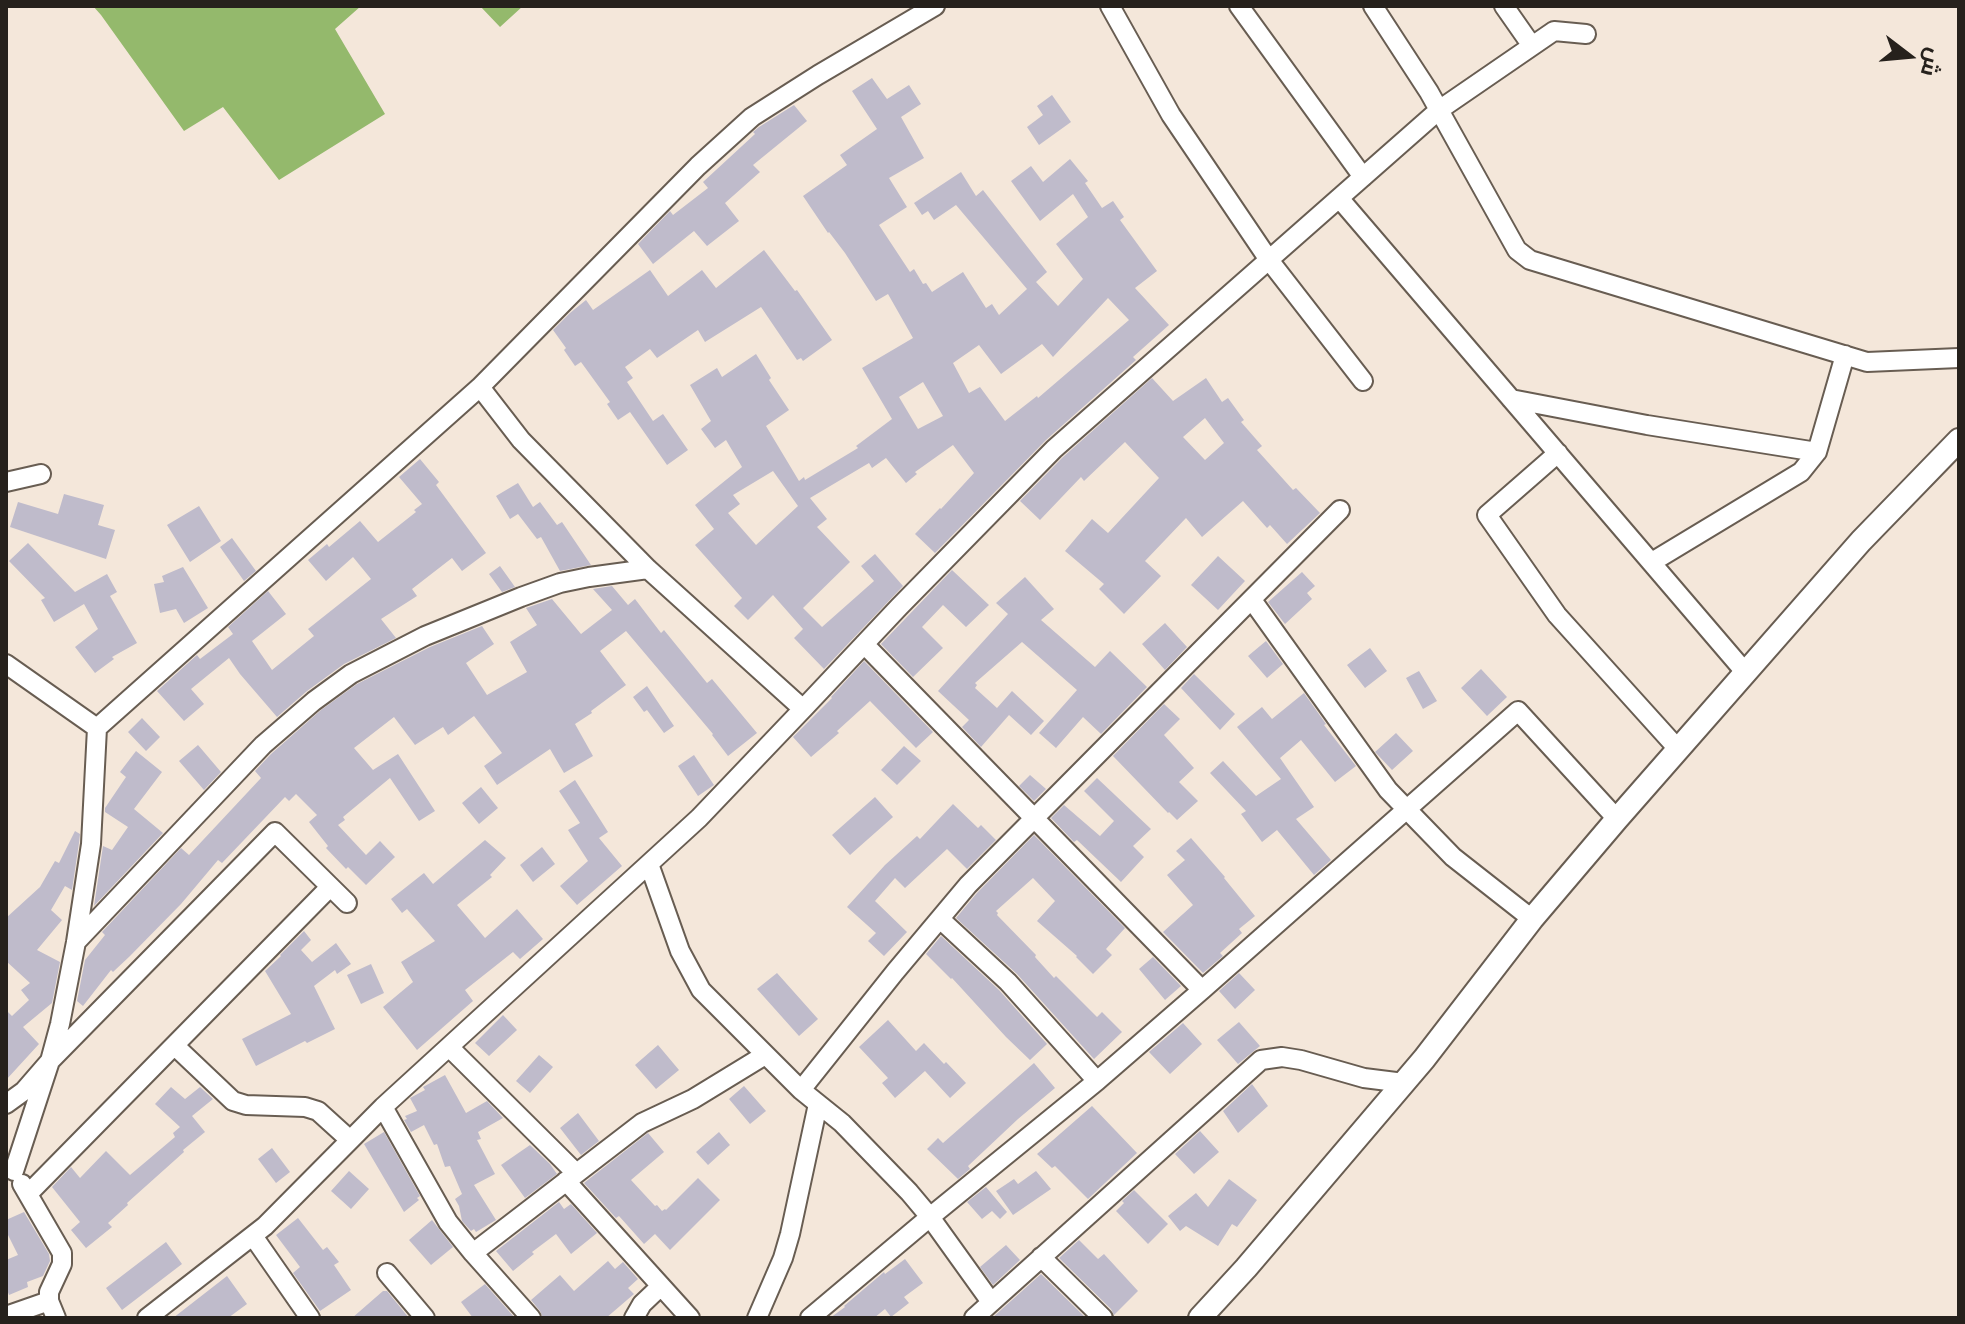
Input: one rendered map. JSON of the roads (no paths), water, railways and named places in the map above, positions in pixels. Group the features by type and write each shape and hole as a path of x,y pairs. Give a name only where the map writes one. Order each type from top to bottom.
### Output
{"street":[{"path":"6,1316 52,1309 49,1292 62,1264 62,1253 10,1164 50,1061 60,1024 91,844 97,728 480,387 698,166 752,117 935,6"},
{"path":"1110,6 1171,115 1269,260 1363,381"},
{"path":"1239,6 1363,177"},
{"path":"1373,6 1439,110 1517,250 1530,260 1867,362 1959,358"},
{"path":"1504,6 1532,46"},
{"path":"147,1318 265,1226 383,1107 699,818 1054,449 1439,110 1554,31 1586,34"},
{"path":"1339,198 1745,672"},
{"path":"1652,562 1801,472 1817,452 1845,355"},
{"path":"480,387 521,440 648,569 803,709"},
{"path":"1511,399 1647,425 1817,452"},
{"path":"1200,1318 1404,1083 1532,919 1617,819 1861,541 1959,440"},
{"path":"1558,453 1487,515 1557,615 1678,749"},
{"path":"6,482 41,474"},
{"path":"801,1090 968,885 1340,510"},
{"path":"76,942 263,745 351,674 425,636 560,583 648,569"},
{"path":"1252,600 1388,790 1453,857 1532,919"},
{"path":"864,644 1202,990"},
{"path":"6,664 97,728"},
{"path":"810,1318 1097,1081 1518,711 1617,819"},
{"path":"6,1104 24,1091 275,832 347,903"},
{"path":"649,864 680,951 701,990 801,1090 842,1123 909,1192 930,1217 981,1313 1261,1060 1282,1057 1301,1060 1364,1078 1404,1083"},
{"path":"28,1194 330,887"},
{"path":"940,919 1008,982 1097,1081"},
{"path":"175,1046 233,1101 246,1105 305,1107 318,1111 350,1140"},
{"path":"449,1047 571,1177 690,1318"},
{"path":"473,1253 642,1123 693,1099 765,1055"},
{"path":"757,1318 786,1246 818,1104"},
{"path":"383,1107 448,1222 531,1318"},
{"path":"253,1236 310,1318"},
{"path":"1041,1257 1103,1318"},
{"path":"387,1273 425,1318"},
{"path":"634,1318 642,1304 661,1286"}]}
